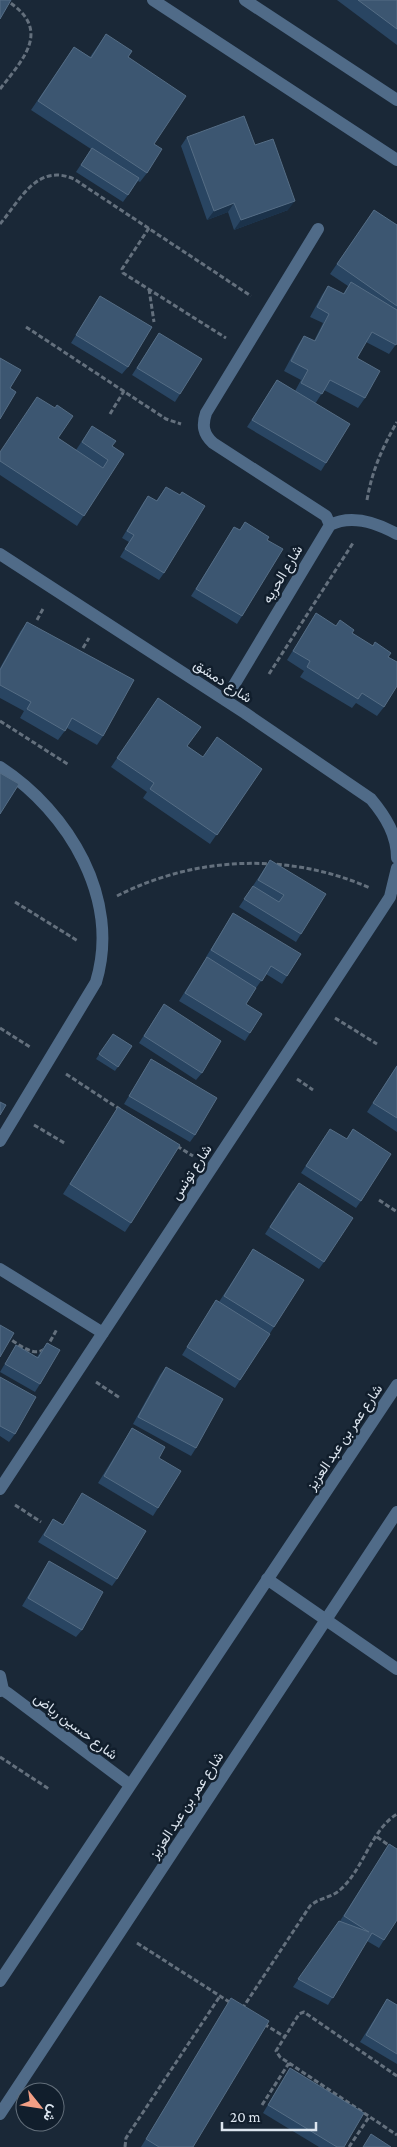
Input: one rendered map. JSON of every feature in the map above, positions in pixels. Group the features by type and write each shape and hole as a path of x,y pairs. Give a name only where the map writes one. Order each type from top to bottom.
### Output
{"street":[{"path":"153,0 397,160"},
{"path":"245,0 397,100"},
{"path":"318,229 206,413 203,429 206,437 213,443 326,516 330,525 343,521 367,521 397,534"},
{"name":"شارع الحريه","path":"225,700 330,525"},
{"name":"شارع دمشق","path":"0,555 225,700 371,799 384,814 392,831 397,858"},
{"path":"0,767 28,788 47,806 64,827 85,866 100,906 103,922 103,956 96,982 0,1142"},
{"name":"شارع تونس","path":"0,1489 390,897 397,868"},
{"path":"0,1269 103,1333"},
{"name":"شارع عمر بن عبد العزيز","path":"0,1981 397,1385"},
{"name":"شارع عمر بن عبد العزيز","path":"0,2114 397,1512"},
{"path":"267,1579 397,1669"},
{"name":"شارع حسين رياض","path":"0,1676 2,1691 130,1785"}],"path":[{"path":"0,89 27,53 31,41 31,29 27,18 20,8 6,0"},
{"path":"0,224 34,184 43,177 53,174 64,175 74,179 270,309"},
{"path":"149,228 122,270 123,274 245,350"},
{"path":"149,289 154,322"},
{"path":"26,327 166,419 203,429"},
{"path":"110,414 124,391"},
{"path":"266,680 367,521 371,480 377,459 397,422"},
{"path":"0,721 69,764"},
{"path":"100,906 138,886 180,872 222,864 266,863 308,868 350,879 390,897"},
{"path":"15,902 103,956"},
{"path":"319,1007 377,1044"},
{"path":"0,1028 122,1110"},
{"path":"17,1114 66,1144"},
{"path":"171,1142 212,1168"},
{"path":"379,1200 397,1212"},
{"path":"0,1332 32,1352 38,1352 44,1349 68,1311"},
{"path":"78,1371 120,1398"},
{"path":"8,1501 41,1522"},
{"path":"0,1757 49,1789"},
{"path":"242,2009 310,1906 318,1899 341,1889 390,1819 397,1814"},
{"path":"377,1837 397,1851"},
{"path":"120,1932 249,2014"},
{"path":"125,2147 126,2138 220,1996"},
{"path":"397,2076 306,2013 299,2014 276,2052 289,2063 397,2135"},
{"path":"263,2023 285,2037"},
{"path":"262,2105 289,2063"},
{"path":"349,2147 369,2117"}],"building":[{"path":"0,0 11,0 0,19"},
{"path":"358,0 397,0 397,29"},
{"path":"106,34 132,51 128,57 186,96 154,144 162,149 147,173 38,101 74,47 91,58"},
{"path":"244,116 255,145 273,139 295,201 241,220 234,203 214,211 187,137"},
{"path":"92,148 139,178 128,195 81,165"},
{"path":"374,210 397,225 397,306 337,264"},
{"path":"351,282 397,310 396,345 372,332 357,358 380,371 365,398 330,380 322,394 301,383 308,370 291,361 304,336 315,341 329,314 317,307 328,286 344,294"},
{"path":"100,296 152,327 128,367 76,335"},
{"path":"159,333 202,359 180,394 137,368"},
{"path":"0,358 21,370 10,388 16,392 0,419"},
{"path":"277,380 350,424 326,463 252,420"},
{"path":"37,397 55,408 57,405 73,416 58,438 103,468 108,460 82,442 92,426 116,441 112,446 124,454 84,516 0,461 0,452"},
{"path":"166,487 180,495 182,492 205,506 164,573 125,549 134,535 127,531 148,496 157,501"},
{"path":"245,522 269,537 267,540 283,549 242,616 196,589 234,527 240,530"},
{"path":"316,613 336,626 340,620 354,630 352,633 373,646 375,642 391,653 388,657 397,662 397,686 384,707 362,693 358,699 307,667 310,661 293,651"},
{"path":"27,622 134,680 103,736 72,718 65,731 27,709 31,702 0,685 0,670"},
{"path":"158,698 201,727 187,746 203,757 217,737 262,769 217,835 150,789 154,783 117,758"},
{"path":"0,773 19,784 0,814"},
{"path":"270,860 326,894 301,934 244,899 253,886 279,902 284,895 258,880"},
{"path":"233,913 301,954 287,976 271,966 262,981 211,950"},
{"path":"207,957 256,988 246,1004 262,1014 250,1033 185,993"},
{"path":"164,1004 221,1041 202,1073 144,1036"},
{"path":"113,1034 132,1046 118,1067 99,1054"},
{"path":"151,1059 217,1098 195,1135 129,1096"},
{"path":"397,1066 397,1118 373,1103"},
{"path":"0,1102 6,1105 0,1115"},
{"path":"118,1107 180,1145 131,1223 70,1184"},
{"path":"330,1129 347,1139 353,1129 391,1154 361,1201 306,1166"},
{"path":"299,1183 353,1218 324,1262 270,1227"},
{"path":"253,1249 304,1280 274,1327 224,1296"},
{"path":"216,1300 270,1334 240,1380 187,1347"},
{"path":"0,1325 14,1333 0,1357"},
{"path":"47,1343 60,1350 40,1384 5,1364 16,1345 38,1358"},
{"path":"166,1367 223,1399 196,1448 138,1417"},
{"path":"0,1377 36,1397 15,1434 0,1426"},
{"path":"132,1428 165,1447 159,1458 181,1471 158,1508 104,1476"},
{"path":"82,1493 146,1531 117,1579 44,1535 53,1519 63,1525"},
{"path":"49,1561 103,1592 82,1630 28,1598"},
{"path":"389,1844 397,1849 397,1920 384,1940 372,1933 333,1998 298,1979 339,1921 369,1932 344,1916"},
{"path":"231,1998 269,2021 193,2147 159,2147 146,2139"},
{"path":"387,1999 397,2005 397,2054 366,2035"},
{"path":"290,2068 364,2113 344,2147 337,2147 268,2105"},
{"path":"371,2134 391,2147 363,2147"}]}
